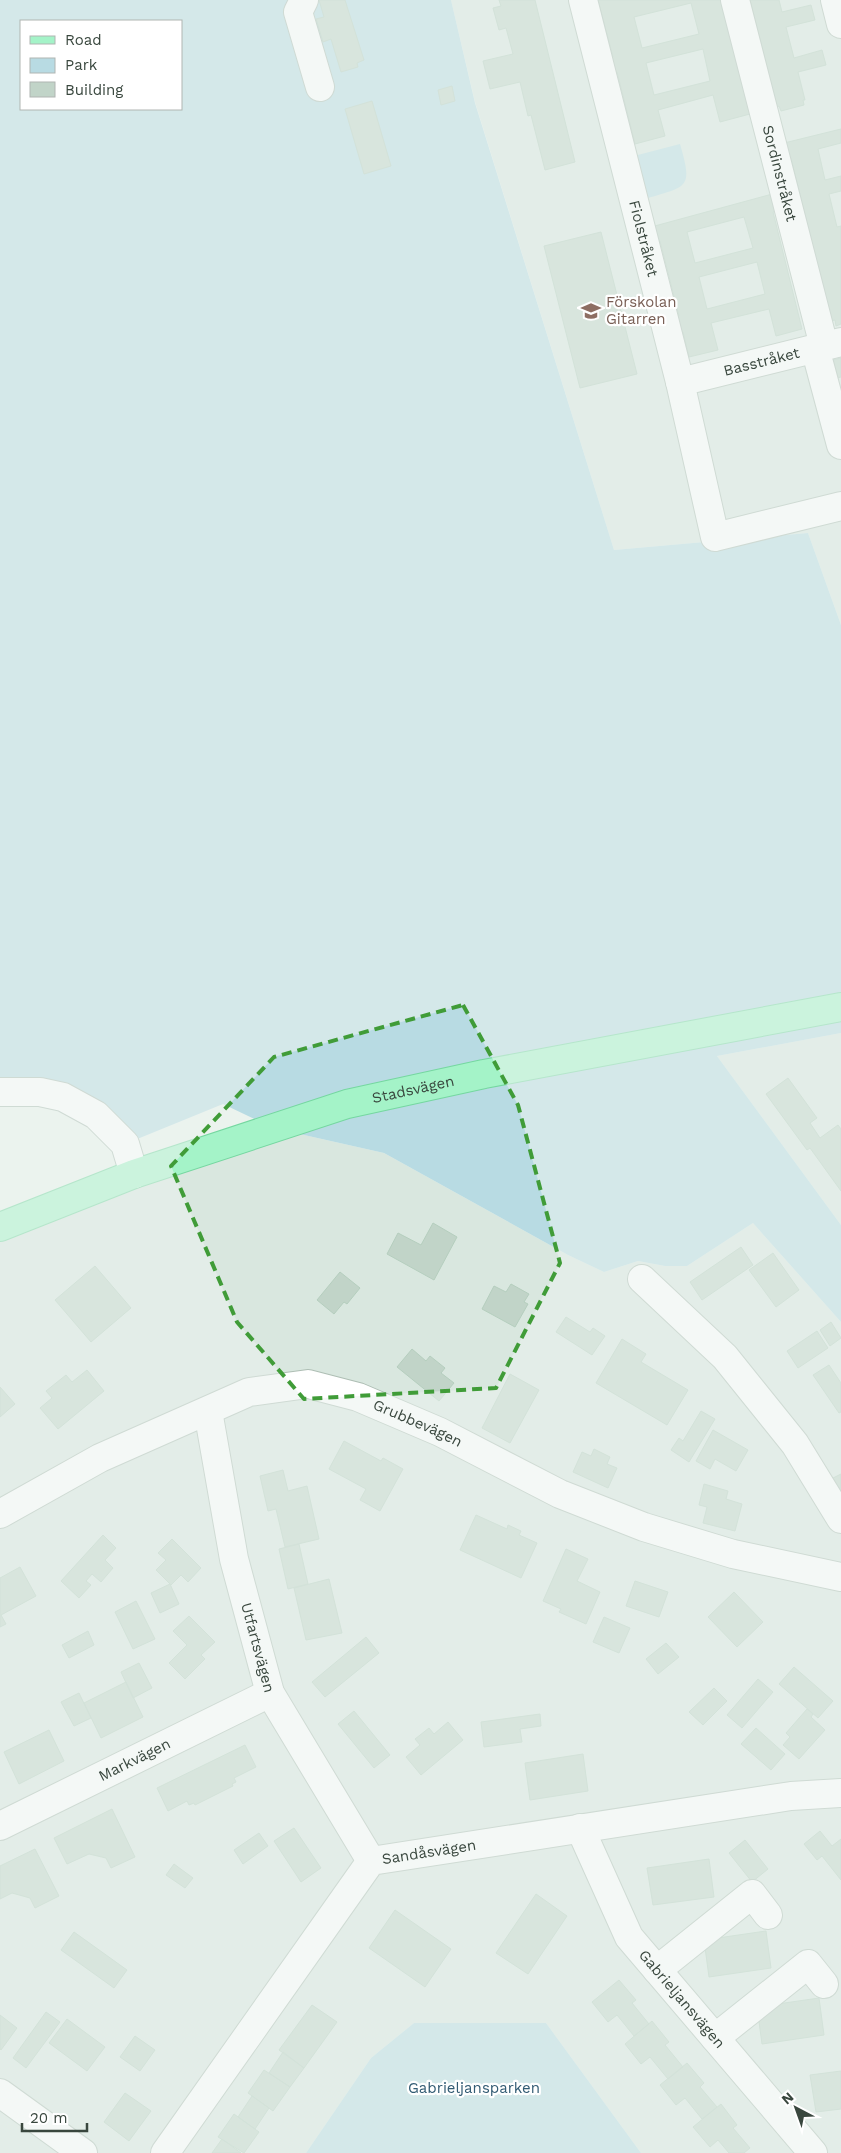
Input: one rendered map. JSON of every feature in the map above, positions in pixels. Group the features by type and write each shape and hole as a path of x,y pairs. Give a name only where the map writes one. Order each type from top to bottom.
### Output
{"main road":[{"name":"Stadsvägen","path":"0,1227 134,1174 347,1104 484,1074 841,1007"}],"street":[{"path":"304,0 298,12 320,87"},
{"name":"Fiolstråket","path":"583,0 680,382 716,537 841,506"},
{"name":"Sordinstråket","path":"735,0 827,345 841,444"},
{"path":"835,0 841,24"},
{"name":"Basstråket","path":"680,382 827,345"},
{"path":"0,1092 40,1092 63,1097 96,1115 125,1144 134,1174"},
{"path":"642,1280 725,1357 795,1444 841,1519"},
{"name":"Grubbevägen","path":"0,1514 100,1458 248,1392 308,1384 358,1397 440,1432 560,1494 644,1527 733,1554 841,1577"},
{"name":"Utfartsvägen","path":"208,1411 234,1559 270,1693 371,1862"},
{"name":"Markvägen","path":"0,1826 270,1693"},
{"name":"Sandåsvägen","path":"165,2153 371,1862 791,1796 841,1793"},
{"name":"Gabrieljansvägen","path":"580,1828 629,1937 812,2153"},
{"path":"658,1970 752,1894 768,1915"},
{"path":"715,2038 808,1964 824,1984"},
{"path":"0,2094 83,2153"}],"highlighted area":[{"path":"463,1005 518,1105 560,1263 496,1388 304,1399 237,1322 171,1166 274,1057"}],"shaded area":[{"path":"451,0 841,0 841,625 808,533 614,550 475,102"},
{"path":"841,1033 841,1225 717,1056"},
{"path":"273,1128 384,1153 568,1255 604,1272 638,1261 665,1266 687,1266 753,1223 841,1322 841,2153 641,2153 546,2023 414,2023 371,2058 306,2153 0,2153 0,1227"}],"green space":[{"path":"0,0 451,0 475,103 614,550 808,533 841,625 841,1033 717,1056 841,1225 841,1322 753,1223 687,1266 665,1266 638,1261 604,1272 568,1255 384,1153 273,1128 223,1104 125,1144 96,1115 0,1092"},
{"path":"680,144 686,170 684,184 678,188 645,199 634,156"},
{"name":"Gabrieljansparken","path":"414,2023 546,2023 641,2153 306,2153 371,2058"}],"building":[{"path":"319,0 345,0 364,60 357,63 358,67 341,72 331,39 323,42 316,19 324,17"},
{"path":"499,0 535,0 575,162 545,170 531,115 528,116 520,82 490,89 483,61 513,54 506,28 499,30 493,8 501,6"},
{"path":"598,0 721,0 750,114 720,122 713,95 658,110 665,136 635,144 617,72 611,74 607,58 613,57","holes":["691,3 699,34 642,48 634,17","703,49 710,81 654,95 646,63"]},
{"path":"750,0 779,0 782,12 811,5 815,20 786,27 794,58 822,50 826,65 798,72 805,100 803,100 804,105 781,111 779,106 777,107"},
{"path":"452,86 455,101 441,105 438,90"},
{"path":"372,101 391,166 364,174 345,109"},
{"path":"841,129 841,143 818,149 825,180 841,176 841,191 829,194 837,227 841,226 841,324 836,326 835,320 831,321 791,158 784,159 780,144"},
{"path":"776,193 780,210 773,212 802,329 776,336 769,309 711,323 718,350 689,357 683,332 677,333 673,318 679,316 660,241 655,242 651,227","holes":["744,217 753,248 695,263 687,232","757,262 765,294 707,309 699,277"]},
{"path":"601,232 637,374 580,388 544,246"},
{"path":"841,358 841,377 837,378 833,360"},
{"path":"788,1078 817,1118 810,1123 820,1138 838,1125 841,1129 841,1191 810,1148 807,1150 766,1094"},
{"path":"433,1223 457,1237 434,1280 387,1254 398,1233 421,1245"},
{"path":"741,1247 753,1265 702,1300 690,1282"},
{"path":"773,1253 799,1290 776,1307 749,1270"},
{"path":"95,1266 131,1308 91,1342 55,1300"},
{"path":"340,1272 360,1288 347,1304 344,1302 334,1314 317,1300"},
{"path":"511,1284 529,1294 524,1302 528,1304 515,1327 482,1309 494,1286 506,1292"},
{"path":"566,1317 590,1332 593,1328 605,1336 592,1355 556,1332"},
{"path":"831,1322 841,1338 830,1346 820,1330"},
{"path":"817,1331 828,1348 798,1368 787,1351"},
{"path":"622,1339 646,1354 641,1362 688,1390 667,1425 596,1383"},
{"path":"412,1349 426,1361 430,1356 445,1368 441,1373 454,1383 439,1401 397,1367"},
{"path":"829,1365 841,1383 841,1412 839,1413 813,1375"},
{"path":"87,1370 104,1391 58,1429 40,1408 52,1398 46,1391 66,1375 72,1382"},
{"path":"510,1374 539,1390 510,1443 482,1428"},
{"path":"0,1387 15,1404 0,1417"},
{"path":"701,1411 715,1419 689,1462 671,1450 679,1438 683,1441"},
{"path":"713,1430 748,1450 736,1471 715,1459 710,1469 696,1461"},
{"path":"344,1441 381,1461 383,1458 403,1469 380,1511 360,1500 366,1489 329,1469"},
{"path":"594,1449 610,1457 607,1464 617,1468 608,1488 573,1472 582,1452 591,1456"},
{"path":"283,1470 288,1491 307,1486 319,1539 285,1547 276,1509 268,1511 260,1476"},
{"path":"841,1474 841,1497 831,1479"},
{"path":"704,1484 728,1491 726,1499 742,1504 735,1531 703,1523 707,1507 699,1505"},
{"path":"476,1515 507,1529 508,1525 521,1531 519,1535 537,1543 521,1578 460,1550"},
{"path":"103,1535 116,1548 105,1560 113,1568 101,1582 92,1574 86,1581 91,1585 79,1598 61,1581"},
{"path":"172,1539 201,1568 188,1582 181,1575 171,1585 156,1570 166,1560 158,1553"},
{"path":"299,1544 308,1584 288,1589 279,1549"},
{"path":"566,1549 588,1559 577,1581 600,1592 586,1624 559,1612 561,1609 543,1601"},
{"path":"20,1567 36,1596 1,1615 6,1624 0,1627 0,1578"},
{"path":"329,1579 342,1633 306,1640 294,1588"},
{"path":"635,1581 668,1592 659,1617 626,1606"},
{"path":"170,1584 179,1604 160,1613 151,1593"},
{"path":"734,1592 763,1622 737,1647 708,1617"},
{"path":"136,1601 155,1639 133,1649 115,1612"},
{"path":"189,1616 215,1642 201,1655 205,1659 185,1679 169,1663 187,1645 173,1631"},
{"path":"604,1617 630,1628 619,1653 593,1642"},
{"path":"88,1631 94,1645 69,1658 62,1645"},
{"path":"366,1637 379,1653 325,1697 312,1682"},
{"path":"666,1643 679,1657 658,1674 646,1659"},
{"path":"139,1663 152,1688 133,1698 121,1672"},
{"path":"794,1667 833,1701 818,1718 779,1684"},
{"path":"758,1679 773,1692 742,1728 727,1715"},
{"path":"126,1682 143,1717 101,1738 84,1703"},
{"path":"714,1688 727,1701 703,1725 689,1712"},
{"path":"79,1693 91,1718 74,1726 61,1702"},
{"path":"807,1709 813,1714 811,1717 825,1730 799,1759 783,1745 790,1737 786,1733"},
{"path":"354,1711 390,1755 374,1768 338,1724"},
{"path":"540,1714 541,1726 520,1729 522,1742 484,1747 481,1722"},
{"path":"448,1722 463,1740 421,1775 406,1757 420,1745 415,1739 429,1728 434,1734"},
{"path":"756,1728 785,1754 771,1770 741,1744"},
{"path":"49,1730 64,1761 19,1784 4,1752"},
{"path":"245,1745 256,1767 234,1778 236,1782 232,1784 233,1786 195,1805 194,1803 189,1805 187,1801 168,1811 157,1788"},
{"path":"583,1754 588,1791 530,1800 525,1763"},
{"path":"112,1809 135,1857 111,1868 106,1858 89,1854 67,1864 54,1838"},
{"path":"294,1828 321,1868 301,1882 274,1841"},
{"path":"820,1831 832,1846 841,1839 841,1880 822,1856 817,1860 804,1844"},
{"path":"259,1833 268,1846 243,1864 234,1850"},
{"path":"745,1840 768,1869 752,1882 729,1853"},
{"path":"35,1849 59,1896 35,1908 30,1898 12,1893 0,1899 0,1866"},
{"path":"709,1859 714,1897 653,1905 647,1868"},
{"path":"174,1864 193,1878 185,1888 166,1875"},
{"path":"536,1894 567,1916 528,1974 496,1953"},
{"path":"395,1910 451,1949 425,1987 369,1948"},
{"path":"766,1931 771,1968 709,1977 704,1940"},
{"path":"74,1932 127,1970 114,1988 61,1950"},
{"path":"619,1980 636,2000 632,2003 649,2024 634,2036 617,2015 608,2022 592,2002"},
{"path":"819,1998 824,2035 762,2044 757,2007"},
{"path":"312,2005 337,2022 304,2068 279,2050"},
{"path":"46,2012 60,2022 26,2068 13,2058"},
{"path":"0,2015 17,2028 1,2050 0,2049"},
{"path":"67,2019 105,2047 87,2071 49,2043"},
{"path":"652,2021 669,2042 665,2045 683,2067 668,2079 650,2057 641,2064 625,2044"},
{"path":"135,2036 155,2050 140,2071 120,2057"},
{"path":"283,2052 304,2068 290,2087 269,2073"},
{"path":"687,2063 704,2083 700,2087 717,2107 702,2119 685,2098 676,2105 660,2085"},
{"path":"264,2070 290,2087 273,2111 248,2093"},
{"path":"841,2071 841,2109 816,2112 810,2075"},
{"path":"125,2093 151,2111 129,2141 104,2122"},
{"path":"252,2096 269,2108 255,2129 238,2117"},
{"path":"721,2104 737,2125 733,2128 750,2148 744,2153 729,2153 718,2140 710,2147 693,2127"},
{"path":"234,2114 259,2132 244,2153 218,2137"},
{"path":"222,2139 241,2153 212,2153"}],"place":[{"name":"Förskolan Gitarren","path":"591,311"}]}
